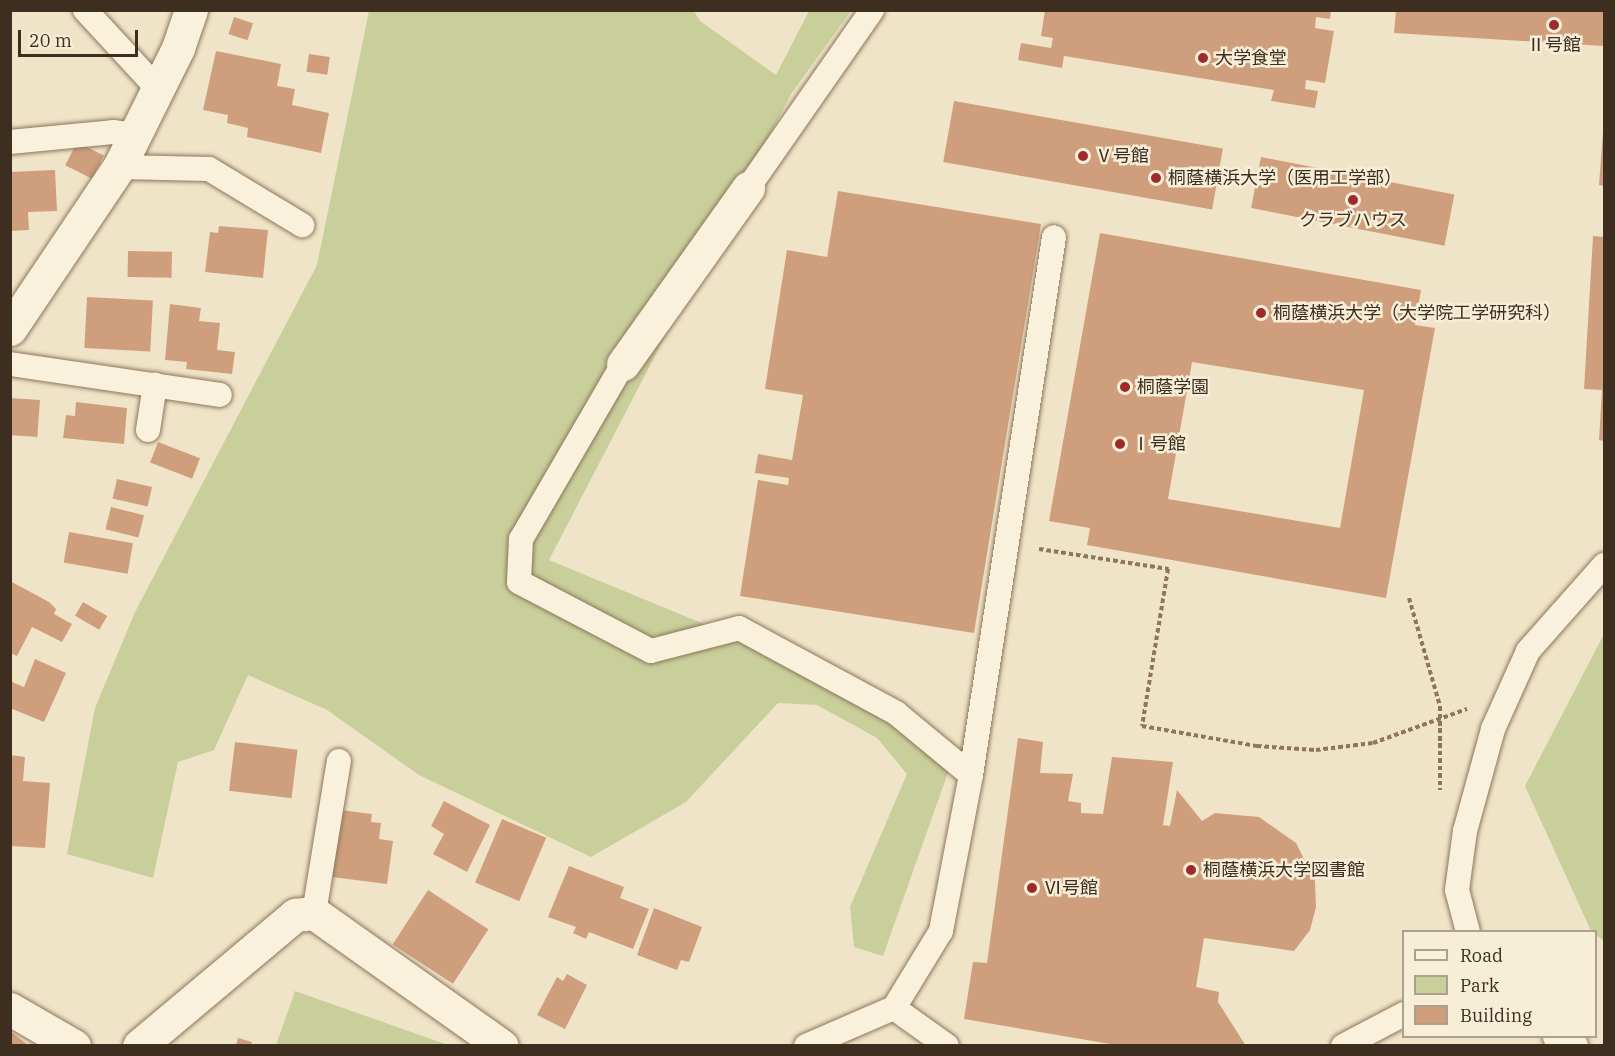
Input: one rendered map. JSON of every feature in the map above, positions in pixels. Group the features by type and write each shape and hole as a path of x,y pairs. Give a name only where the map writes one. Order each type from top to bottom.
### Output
{"street":[{"path":"10,329 119,167 158,89 191,10"},
{"path":"623,364 748,188"},
{"path":"139,1046 295,915 314,913 502,1046"},
{"path":"10,1009 74,1046"}],"lane":[{"path":"85,10 158,89"},
{"path":"748,188 872,10"},
{"path":"10,142 113,132 135,135"},
{"path":"119,167 209,169 302,225"},
{"path":"806,1046 894,1008 941,931 971,775 1054,237"},
{"path":"10,364 220,395"},
{"path":"623,364 521,539 519,582 651,651 739,628 896,713 971,775"},
{"path":"148,430 155,385"},
{"path":"1467,930 1457,890 1468,820 1493,729 1528,651 1605,565"},
{"path":"314,913 339,762"},
{"path":"894,1008 947,1046"},
{"path":"1343,1046 1402,1015"}],"path":[{"path":"1006,543 1168,569 1142,726 1257,746 1316,750 1373,743 1509,693"},
{"path":"1408,598 1434,675 1441,719 1439,816 1468,820"}],"green space":[{"path":"369,11 694,11 700,21 776,75 809,11 851,11 791,94 549,560 908,708 955,753 883,956 854,947 850,907 907,774 877,738 817,705 778,703 686,802 591,857 419,775 327,710 248,675 214,750 178,762 153,878 67,854 95,708 135,612 317,265"},
{"path":"1604,634 1604,941 1597,936 1597,930 1591,930 1525,786"},
{"path":"295,991 448,1045 276,1045"}],"building":[{"name":"大学食堂","path":"1045,10 1331,10 1330,19 1316,17 1315,28 1334,31 1325,83 1306,80 1305,89 1318,91 1315,108 1271,101 1274,90 1064,56 1062,68 1018,60 1021,43 1051,48 1053,38 1041,36"},
{"path":"1396,10 1604,10 1604,46 1394,33"},
{"path":"234,17 253,23 247,40 228,34"},
{"path":"216,51 281,64 277,86 295,89 292,105 329,113 321,153 247,137 248,128 227,123 228,115 203,110"},
{"path":"309,54 330,57 327,75 306,72"},
{"name":"Ⅴ号館","path":"954,101 1223,148 1212,209 943,162"},
{"path":"1604,132 1604,186 1599,185"},
{"path":"77,142 104,156 92,179 65,165"},
{"name":"クラブハウス","path":"1261,157 1454,195 1444,246 1251,208"},
{"path":"55,170 57,211 28,212 29,230 10,231 10,172"},
{"path":"838,191 1041,224 974,633 740,596 758,480 788,485 789,478 755,473 758,454 792,460 803,395 765,389 787,250 827,257"},
{"path":"219,226 268,230 263,278 205,272 210,232 218,233"},
{"name":"Ⅰ号館","path":"1100,233 1421,290 1415,325 1435,328 1386,598 1087,545 1090,528 1049,521","holes":["1192,362 1364,390 1340,528 1168,499"]},
{"path":"1593,236 1604,237 1604,441 1599,440 1602,390 1584,389"},
{"path":"128,251 172,252 172,278 128,277"},
{"path":"87,297 153,300 150,351 84,348"},
{"path":"170,304 201,308 199,321 220,323 217,350 235,352 232,374 186,369 187,362 165,360"},
{"path":"10,398 40,400 37,437 10,435"},
{"path":"76,402 127,408 124,444 63,438 66,415 75,416"},
{"path":"158,442 200,458 192,479 150,463"},
{"path":"117,479 152,487 148,507 113,498"},
{"path":"111,507 144,515 138,538 105,529"},
{"path":"69,532 133,543 128,574 64,563"},
{"path":"10,581 49,602 56,609 54,614 72,624 62,642 32,627 17,656 10,653"},
{"path":"83,602 107,616 99,630 75,616"},
{"path":"35,659 66,673 44,722 10,708 10,681 24,687"},
{"path":"1018,738 1043,742 1040,773 1073,774 1068,801 1081,803 1081,813 1103,814 1112,757 1173,762 1163,825 1170,826 1177,790 1202,821 1215,813 1259,817 1296,843 1315,881 1316,907 1310,930 1294,951 1204,938 1196,987 1219,992 1218,1002 1246,1046 1122,1046 964,1019 973,962 987,963"},
{"path":"235,742 298,750 292,798 229,791"},
{"path":"10,755 25,757 23,781 50,783 45,848 10,846"},
{"path":"444,801 490,825 467,872 433,854 444,834 431,826"},
{"path":"340,810 372,814 371,822 381,823 379,839 393,841 387,884 332,877"},
{"path":"502,819 546,838 519,901 475,883"},
{"path":"569,866 624,887 620,898 649,909 633,949 589,932 586,939 573,933 576,927 548,917"},
{"path":"428,890 488,929 453,984 393,945"},
{"path":"654,908 702,927 689,962 681,960 677,970 637,955"},
{"path":"567,974 587,985 565,1029 537,1015 557,977 563,981"},
{"path":"10,1031 29,1046 10,1046"},
{"path":"238,1038 252,1042 251,1046 236,1046"}],"place":[{"name":"Ⅱ号館","path":"1554,25"},
{"name":"大学食堂","path":"1203,58"},
{"name":"Ⅴ号館","path":"1083,156"},
{"name":"桐蔭横浜大学（医用工学部）","path":"1156,178"},
{"name":"クラブハウス","path":"1353,200"},
{"name":"桐蔭横浜大学（大学院工学研究科）","path":"1261,313"},
{"name":"桐蔭学園","path":"1125,387"},
{"name":"Ⅰ号館","path":"1120,444"},
{"name":"桐蔭横浜大学図書館","path":"1191,870"},
{"name":"Ⅵ号館","path":"1032,888"}]}
